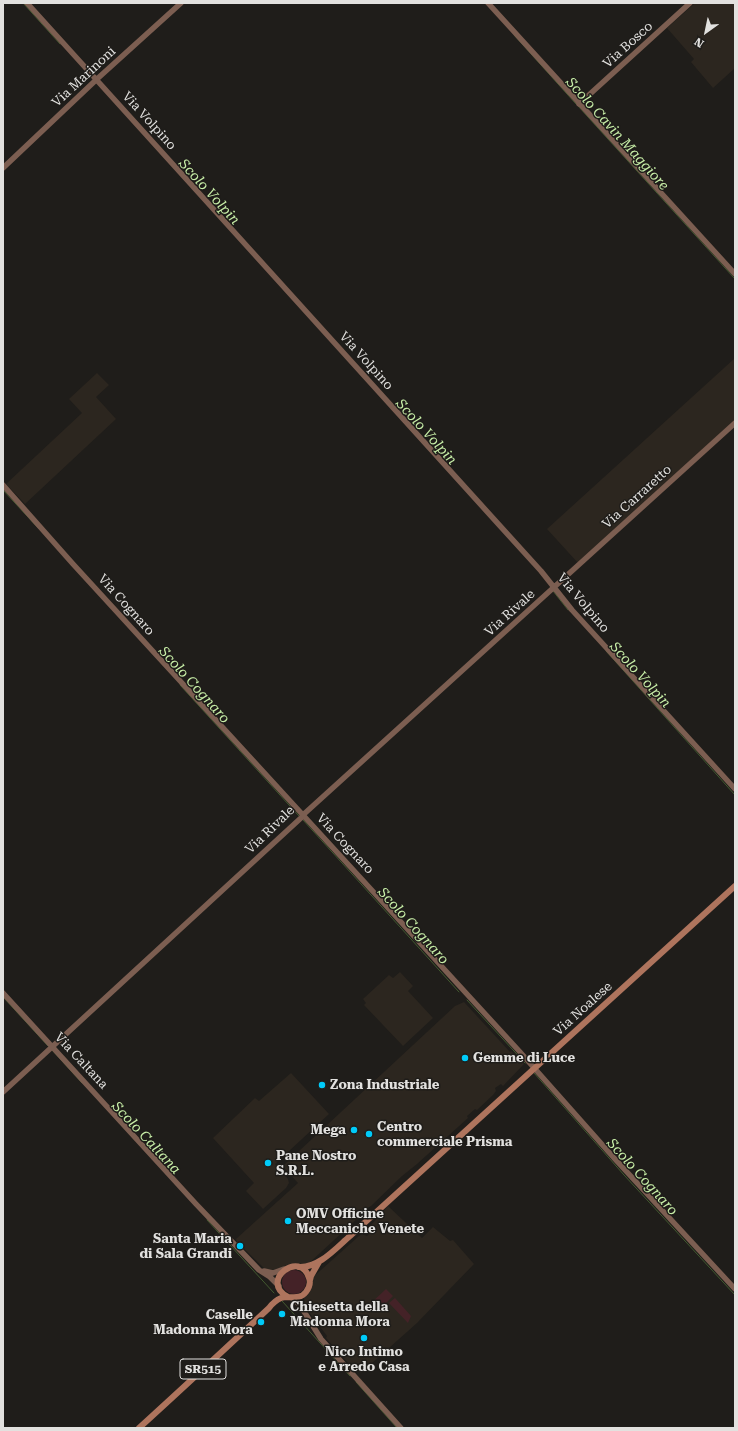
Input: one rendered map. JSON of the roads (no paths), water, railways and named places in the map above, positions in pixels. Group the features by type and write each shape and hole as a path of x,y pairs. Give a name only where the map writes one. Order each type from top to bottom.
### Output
{"main road":[{"name":"Via Noalese","path":"284,1270 292,1266 309,1266 321,1260 350,1236 735,886"},
{"name":"Via Noalese","path":"305,1293 309,1288 311,1276 321,1260"},
{"path":"299,1267 307,1273 310,1282"},
{"name":"SR515","path":"267,1309 274,1299 279,1286 279,1276 284,1270"},
{"path":"279,1286 283,1294 290,1297"},
{"name":"SR515","path":"139,1428 277,1300 290,1297 298,1298 305,1293"}],"street":[{"name":"Via Volpino","path":"27,3 97,79 199,195 542,570 553,589 735,789"},
{"name":"Via Marinoni","path":"3,168 97,79 181,3"},
{"path":"488,3 735,274"},
{"name":"Via Bosco","path":"580,104 690,3"},
{"name":"Via Carraretto","path":"553,589 735,423"},
{"name":"Via Cognaro","path":"3,485 534,1068 614,1158 735,1289"},
{"name":"Via Rivale","path":"3,1092 303,815 553,589"},
{"name":"Via Caltana","path":"3,993 51,1049 196,1204 261,1272 270,1277 279,1286"},
{"path":"257,1267 264,1271 273,1273 284,1270"},
{"path":"305,1293 302,1302 306,1314"},
{"path":"290,1297 299,1304 321,1339 401,1428"}],"waterway":[{"name":"Scolo Volpin","path":"23,3 60,44"},
{"name":"Scolo Cavin Maggiore","path":"514,35 576,104"},
{"name":"Scolo Cavin Maggiore","path":"578,106 735,279"},
{"name":"Scolo Cognaro","path":"3,490 39,529"},
{"name":"Scolo Volpin","path":"553,591 568,610"},
{"name":"Scolo Volpin","path":"606,651 735,795"},
{"name":"Scolo Cognaro","path":"180,685 299,816"},
{"name":"Scolo Cognaro","path":"303,820 459,992"},
{"name":"Scolo Caltana","path":"3,997 48,1046"},
{"name":"Scolo Cognaro","path":"467,1000 525,1063"},
{"name":"Scolo Caltana","path":"52,1050 82,1083"},
{"name":"Scolo Cognaro","path":"534,1073 624,1175 735,1295"},
{"name":"Scolo Caltana","path":"207,1220 274,1293"},
{"name":"Scolo Caltana","path":"282,1301 350,1376"},
{"name":"Scolo Caltana","path":"356,1382 397,1428"}],"place":[{"name":"Gemme di Luce","path":"465,1058"},
{"name":"Zona Industriale","path":"322,1085"},
{"name":"Mega","path":"354,1130"},
{"name":"Centro commerciale Prisma","path":"369,1134"},
{"name":"Pane Nostro S.R.L.","path":"268,1163"},
{"name":"OMV Officine Meccaniche Venete","path":"288,1221"},
{"name":"Santa Maria di Sala Grandi","path":"240,1246"},
{"name":"Chiesetta della Madonna Mora","path":"282,1314"},
{"name":"Caselle Madonna Mora","path":"261,1322"},
{"name":"Nico Intimo e Arredo Casa","path":"364,1338"}]}
